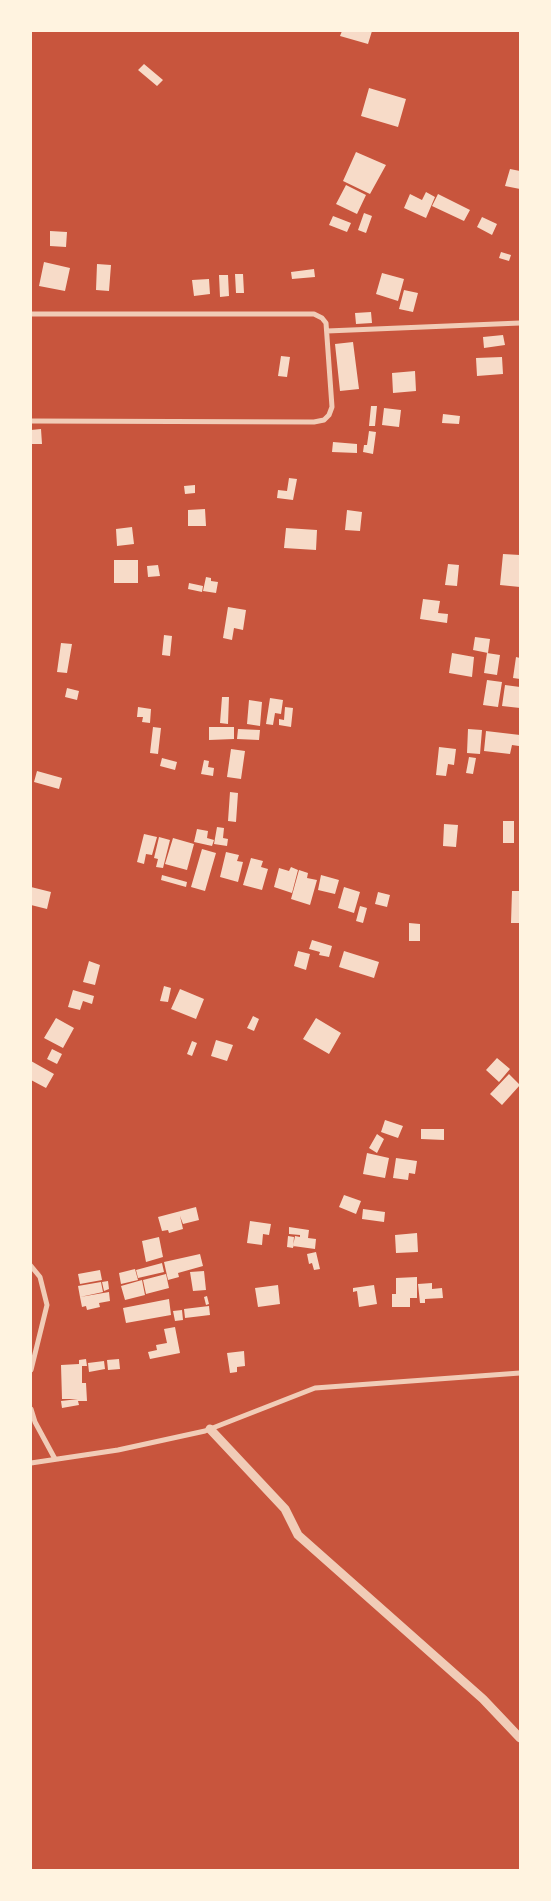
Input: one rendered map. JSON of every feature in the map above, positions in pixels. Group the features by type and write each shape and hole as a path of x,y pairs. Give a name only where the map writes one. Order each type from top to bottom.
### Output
{"street":[{"path":"31,314 314,314 322,318 326,323 332,407 329,415 324,420 314,422 31,421"},
{"path":"327,331 520,323"},
{"path":"31,1266 40,1277 47,1305 31,1370"},
{"path":"31,1463 118,1450 210,1429 315,1388 520,1373"},
{"path":"31,1409 35,1422 55,1459"},
{"path":"210,1429 285,1509 298,1535 483,1699 520,1738"}],"building":[{"path":"342,31 372,31 368,44 340,36"},
{"path":"144,64 163,80 157,86 138,70"},
{"path":"369,88 406,99 398,127 361,116"},
{"path":"356,152 386,165 370,194 343,181"},
{"path":"510,169 520,171 520,189 505,186"},
{"path":"346,185 366,195 357,214 336,204"},
{"path":"426,192 435,197 426,218 404,208 410,194 422,200"},
{"path":"438,194 470,210 464,221 432,206"},
{"path":"364,213 372,216 366,233 358,230"},
{"path":"333,216 351,223 347,232 329,225"},
{"path":"482,217 497,224 492,235 477,227"},
{"path":"50,231 67,232 66,247 50,246"},
{"path":"501,252 511,255 509,261 499,258"},
{"path":"44,262 70,268 65,291 39,286"},
{"path":"97,264 111,265 109,291 96,290"},
{"path":"314,269 315,277 292,279 291,272"},
{"path":"382,273 404,279 398,301 376,294"},
{"path":"235,274 243,274 244,293 236,293"},
{"path":"219,275 228,275 229,296 220,297"},
{"path":"209,279 210,294 194,296 192,280"},
{"path":"404,290 418,293 413,312 399,309"},
{"path":"371,312 372,323 356,324 355,313"},
{"path":"503,335 505,345 484,348 483,337"},
{"path":"353,342 359,389 340,391 335,344"},
{"path":"281,356 290,357 287,377 278,376"},
{"path":"502,357 503,374 477,376 476,358"},
{"path":"415,371 416,391 393,393 392,373"},
{"path":"371,406 377,406 375,426 369,426"},
{"path":"384,408 401,410 399,427 382,425"},
{"path":"443,414 460,416 459,424 442,423"},
{"path":"41,429 42,444 31,444 31,430"},
{"path":"369,431 376,432 373,454 363,452 364,445 367,445"},
{"path":"333,442 357,444 357,453 332,452"},
{"path":"289,478 297,479 293,500 277,498 278,490 287,491"},
{"path":"195,485 195,493 185,494 184,486"},
{"path":"205,509 206,526 188,526 188,510"},
{"path":"347,510 362,512 360,531 345,530"},
{"path":"132,527 134,544 117,546 116,529"},
{"path":"286,528 317,530 316,550 284,548"},
{"path":"503,554 520,555 520,587 500,585"},
{"path":"114,560 138,560 138,583 114,583"},
{"path":"448,564 459,565 457,586 445,585"},
{"path":"158,565 160,576 148,577 147,566"},
{"path":"206,577 211,578 211,581 218,582 216,593 203,591"},
{"path":"189,583 203,586 202,592 188,589"},
{"path":"423,599 440,601 438,613 448,614 447,623 420,619"},
{"path":"228,607 246,610 243,630 234,628 232,640 223,638"},
{"path":"164,635 172,636 170,656 162,655"},
{"path":"475,637 490,639 488,653 473,650"},
{"path":"61,643 72,644 67,673 57,672"},
{"path":"452,653 474,657 472,677 449,673"},
{"path":"487,653 500,655 497,675 484,673"},
{"path":"516,657 520,658 520,679 513,678"},
{"path":"487,680 502,682 498,707 483,705"},
{"path":"505,685 520,687 520,708 502,706"},
{"path":"67,688 79,691 77,700 65,697"},
{"path":"222,697 229,697 228,724 220,723"},
{"path":"270,698 283,700 281,714 275,713 273,725 266,724"},
{"path":"249,700 262,702 260,726 247,724"},
{"path":"138,707 151,709 150,723 142,722 143,717 137,717"},
{"path":"285,707 293,708 291,727 279,725 279,719 284,720"},
{"path":"153,727 161,728 158,754 150,753"},
{"path":"209,727 234,727 234,739 209,740"},
{"path":"238,729 260,730 259,740 237,739"},
{"path":"468,729 482,730 480,754 467,753"},
{"path":"486,731 520,735 519,746 512,745 510,754 484,751"},
{"path":"439,747 456,749 454,765 448,764 446,776 436,775"},
{"path":"231,749 245,751 241,779 227,777"},
{"path":"469,757 476,758 473,774 466,773"},
{"path":"162,758 177,762 175,770 160,766"},
{"path":"204,760 209,761 208,767 214,768 213,776 201,774"},
{"path":"37,771 62,778 59,789 34,782"},
{"path":"230,792 238,793 236,822 228,821"},
{"path":"503,821 514,821 514,843 503,843"},
{"path":"444,824 458,825 456,847 443,846"},
{"path":"217,827 224,828 223,838 228,839 227,846 214,844"},
{"path":"197,829 208,831 207,838 214,840 212,846 194,842"},
{"path":"144,834 157,837 152,855 146,854 144,864 137,862"},
{"path":"159,837 170,840 163,868 156,867 158,859 154,858"},
{"path":"173,838 194,844 187,870 165,864"},
{"path":"202,849 216,853 205,891 191,887"},
{"path":"226,852 239,855 237,861 243,862 238,882 220,877"},
{"path":"251,858 263,861 261,867 268,869 262,890 243,885"},
{"path":"291,867 298,870 292,893 274,887 279,868 289,871"},
{"path":"299,870 308,873 307,878 317,880 310,905 291,899"},
{"path":"162,875 187,882 186,887 161,880"},
{"path":"321,875 339,880 335,894 318,890"},
{"path":"31,887 51,892 47,909 31,905"},
{"path":"344,887 360,892 354,913 338,908"},
{"path":"512,891 519,891 520,923 511,923"},
{"path":"378,892 390,895 387,907 375,904"},
{"path":"360,906 367,908 363,923 356,921"},
{"path":"409,923 420,924 420,941 409,941"},
{"path":"312,940 332,946 329,957 319,955 320,952 309,949"},
{"path":"298,951 310,954 306,970 294,966"},
{"path":"344,951 379,962 374,978 339,967"},
{"path":"89,961 100,965 95,985 83,982"},
{"path":"164,986 171,988 168,1002 160,1001"},
{"path":"180,989 204,999 196,1019 171,1009"},
{"path":"73,990 94,996 92,1004 83,1001 80,1010 68,1007"},
{"path":"253,1016 259,1019 254,1031 247,1028"},
{"path":"56,1018 74,1028 63,1048 44,1038"},
{"path":"316,1018 341,1033 329,1054 303,1039"},
{"path":"216,1040 233,1045 227,1061 211,1056"},
{"path":"192,1041 197,1043 192,1056 187,1054"},
{"path":"52,1049 62,1054 57,1064 47,1059"},
{"path":"497,1058 510,1069 499,1082 486,1070"},
{"path":"31,1061 54,1074 46,1088 31,1080"},
{"path":"509,1074 520,1085 502,1105 490,1094"},
{"path":"385,1120 403,1126 398,1138 381,1132"},
{"path":"421,1129 444,1129 444,1140 421,1139"},
{"path":"377,1134 384,1139 377,1153 369,1148"},
{"path":"367,1153 389,1158 385,1178 363,1174"},
{"path":"396,1158 417,1161 415,1174 409,1173 408,1180 393,1178"},
{"path":"344,1195 361,1201 356,1214 339,1207"},
{"path":"196,1207 199,1220 183,1224 180,1216 183,1229 169,1233 168,1230 162,1231 158,1217"},
{"path":"363,1209 385,1212 384,1222 362,1219"},
{"path":"250,1221 271,1224 269,1235 263,1234 262,1245 247,1243"},
{"path":"289,1227 309,1230 308,1238 316,1239 315,1249 293,1246 295,1236 300,1237 300,1235 289,1234"},
{"path":"417,1233 418,1252 396,1253 395,1235"},
{"path":"288,1236 294,1237 293,1248 287,1247"},
{"path":"159,1237 163,1257 146,1262 142,1241"},
{"path":"316,1252 320,1269 314,1270 312,1263 309,1264 307,1254"},
{"path":"200,1254 203,1266 178,1273 179,1277 168,1280 164,1262"},
{"path":"162,1263 164,1272 138,1278 136,1270"},
{"path":"135,1269 138,1280 121,1284 119,1273"},
{"path":"100,1270 102,1280 80,1284 78,1274"},
{"path":"204,1271 206,1290 193,1291 190,1272"},
{"path":"166,1274 169,1288 146,1294 143,1280"},
{"path":"417,1277 417,1298 410,1298 410,1307 392,1307 392,1294 396,1294 396,1278"},
{"path":"142,1280 145,1295 125,1300 121,1286"},
{"path":"108,1281 109,1289 104,1291 102,1282"},
{"path":"101,1282 103,1292 80,1297 78,1286"},
{"path":"432,1283 432,1289 442,1288 443,1298 425,1299 425,1303 420,1303 418,1284"},
{"path":"278,1285 280,1304 258,1307 255,1288"},
{"path":"374,1285 377,1304 359,1307 357,1291 353,1292 353,1288"},
{"path":"109,1292 110,1301 99,1303 100,1307 87,1310 86,1306 82,1307 80,1297"},
{"path":"207,1296 209,1304 206,1305 204,1297"},
{"path":"169,1299 171,1315 126,1323 123,1308"},
{"path":"209,1306 210,1315 185,1318 184,1309"},
{"path":"182,1310 183,1320 175,1321 173,1311"},
{"path":"175,1327 180,1353 150,1359 148,1352 157,1350 156,1345 167,1343 164,1329"},
{"path":"244,1351 245,1366 237,1367 237,1372 230,1373 227,1353"},
{"path":"86,1359 87,1366 82,1366 82,1383 86,1383 87,1401 78,1401 79,1405 62,1408 61,1401 78,1399 62,1399 61,1365 79,1364 79,1360"},
{"path":"119,1359 120,1369 108,1370 107,1360"},
{"path":"104,1361 105,1369 89,1372 88,1363"}]}
